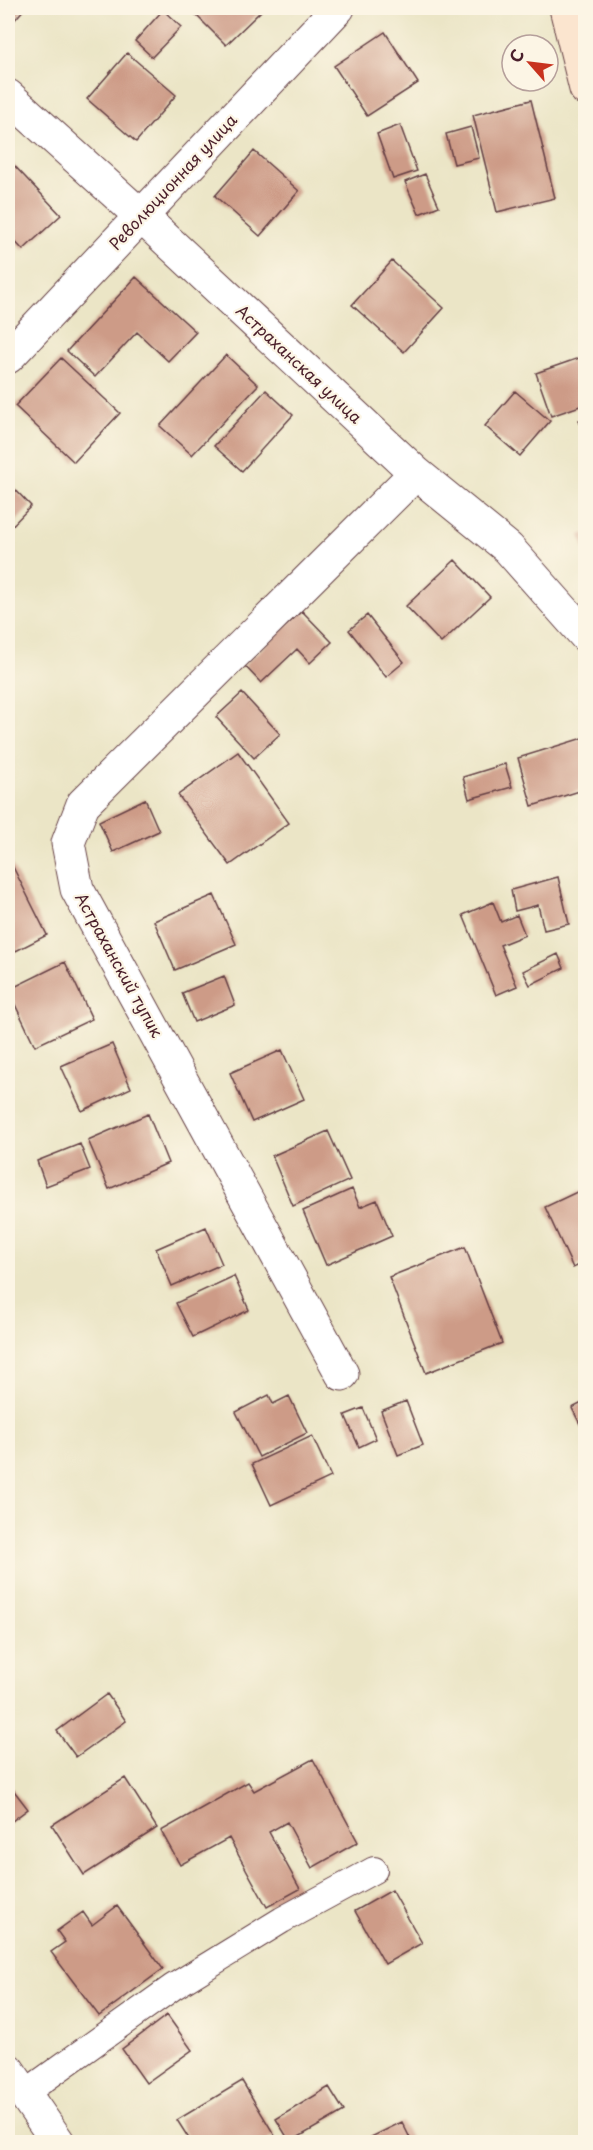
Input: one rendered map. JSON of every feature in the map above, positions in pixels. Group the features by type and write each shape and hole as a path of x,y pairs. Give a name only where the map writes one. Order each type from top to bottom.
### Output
{"street":[{"name":"Революционная улица","path":"8,357 338,8"},
{"path":"566,8 585,89"},
{"name":"Астраханская улица","path":"8,96 141,216 416,473 508,548 585,636"},
{"name":"Астраханский тупик","path":"342,1374 76,889 68,843 83,804 416,473"},
{"path":"16,2082 58,2142"}],"lane":[{"path":"16,2082 282,1920 374,1870"}],"building":[{"path":"8,8 25,8 13,22 8,17"},
{"path":"189,8 257,8 261,11 226,45"},
{"path":"443,8 483,8 445,17"},
{"path":"163,10 181,27 152,57 135,41"},
{"path":"385,32 418,83 367,116 334,66"},
{"path":"127,53 176,95 136,142 87,99"},
{"path":"531,100 555,198 497,212 473,115"},
{"path":"400,125 417,171 393,179 377,134"},
{"path":"471,127 479,158 454,164 446,134"},
{"path":"254,151 299,191 260,236 215,196"},
{"path":"8,159 61,215 23,250 8,234"},
{"path":"425,174 439,206 419,214 405,182"},
{"path":"392,261 444,308 404,352 352,305"},
{"path":"136,277 196,332 168,361 137,332 95,377 67,351"},
{"path":"226,355 258,385 192,455 160,426"},
{"path":"582,357 586,365 586,404 551,416 536,373"},
{"path":"61,358 120,413 74,462 15,406"},
{"path":"266,390 293,415 242,471 214,446"},
{"path":"515,391 550,421 520,456 485,426"},
{"path":"586,418 586,443 585,443 579,420"},
{"path":"8,482 31,506 8,530"},
{"path":"586,533 586,552 585,552 580,535"},
{"path":"455,560 490,597 441,643 406,606"},
{"path":"302,611 332,642 310,663 297,649 261,683 244,665"},
{"path":"367,615 404,662 386,677 349,630"},
{"path":"242,693 280,734 254,758 216,717"},
{"path":"586,737 586,789 532,806 518,758"},
{"path":"238,752 289,823 230,865 178,795"},
{"path":"505,764 512,787 469,799 463,777"},
{"path":"145,799 159,831 113,852 99,821"},
{"path":"12,865 47,935 8,955 8,867"},
{"path":"558,877 569,924 544,930 538,905 515,911 511,890"},
{"path":"214,895 236,944 175,970 154,921"},
{"path":"493,902 501,922 517,915 525,935 500,945 517,986 496,995 463,915"},
{"path":"558,954 564,968 530,985 523,971"},
{"path":"65,962 92,1019 35,1046 8,990"},
{"path":"224,976 235,1005 194,1022 182,993"},
{"path":"112,1044 131,1088 82,1111 61,1066"},
{"path":"282,1050 304,1099 252,1122 230,1073"},
{"path":"148,1114 168,1163 109,1189 88,1140"},
{"path":"328,1131 350,1180 293,1206 272,1156"},
{"path":"80,1144 90,1169 46,1186 37,1161"},
{"path":"352,1189 360,1207 377,1200 392,1236 326,1265 303,1211"},
{"path":"581,1190 586,1200 586,1262 573,1268 545,1207"},
{"path":"206,1227 222,1264 172,1286 156,1249"},
{"path":"465,1247 502,1343 426,1373 389,1277"},
{"path":"234,1276 249,1310 193,1337 176,1303"},
{"path":"269,1395 273,1404 289,1396 307,1433 259,1457 236,1412"},
{"path":"406,1401 423,1445 398,1455 381,1411"},
{"path":"586,1401 586,1426 582,1428 572,1408"},
{"path":"363,1408 376,1439 359,1447 345,1415"},
{"path":"312,1436 331,1477 271,1505 252,1464"},
{"path":"107,1694 126,1721 76,1757 57,1731"},
{"path":"313,1759 358,1842 312,1868 287,1822 269,1832 300,1889 267,1907 229,1838 180,1865 161,1831 248,1782 254,1791"},
{"path":"125,1778 157,1828 84,1875 52,1825"},
{"path":"8,1783 28,1809 8,1824"},
{"path":"392,1890 422,1943 385,1964 355,1911"},
{"path":"117,1906 163,1969 99,2016 51,1952 65,1942 57,1931 83,1912 92,1925"},
{"path":"167,2015 192,2050 146,2083 122,2049"},
{"path":"242,2081 275,2136 264,2142 191,2142 177,2120"},
{"path":"329,2087 344,2111 290,2142 276,2119"},
{"path":"402,2122 412,2142 373,2142 371,2137"}]}
